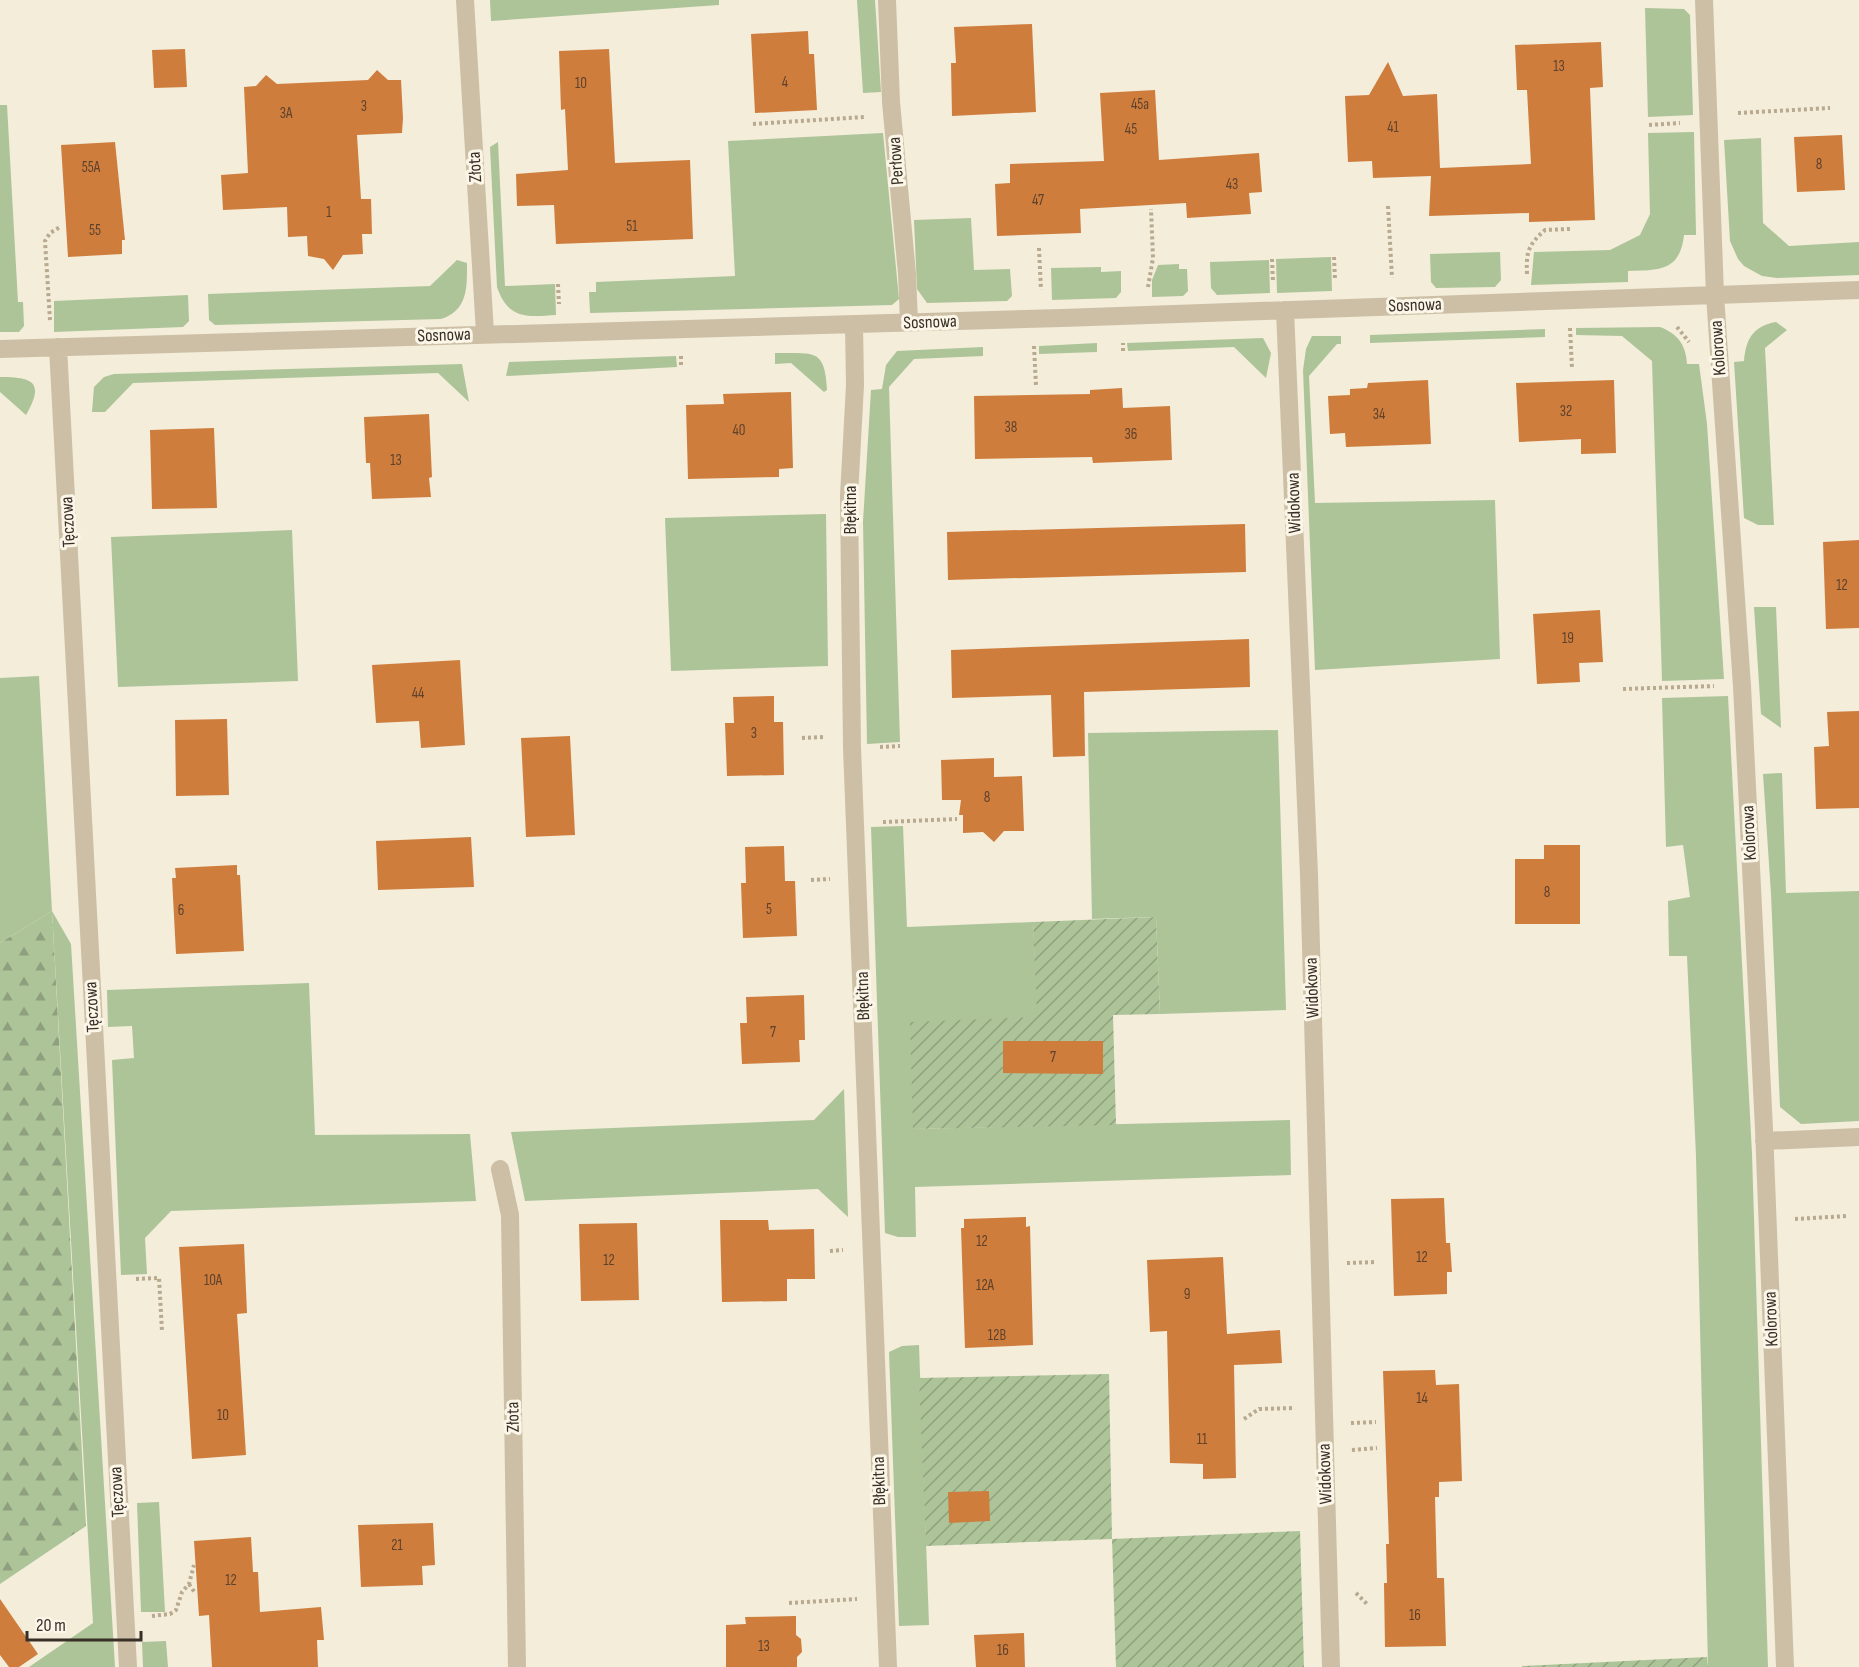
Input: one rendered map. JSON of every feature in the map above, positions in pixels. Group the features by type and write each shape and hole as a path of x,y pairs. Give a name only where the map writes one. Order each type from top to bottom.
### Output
{"street":[{"name":"Złota","path":"465,0 485,333"},
{"name":"Perłowa","path":"887,0 892,116 907,274 909,322"},
{"name":"Kolorowa","path":"1704,0 1715,295 1742,686 1764,1141 1785,1667"},
{"name":"Sosnowa","path":"0,349 1148,315 1859,290"},
{"name":"Widokowa","path":"1285,310 1309,875 1331,1667"},
{"name":"Błękitna","path":"854,324 855,385 849,496 856,823 888,1667"},
{"name":"Tęczowa","path":"55,347 128,1667"},
{"path":"1764,1141 1859,1137"},
{"name":"Złota","path":"500,1169 510,1215 517,1667"}],"path":[{"path":"1707,115 1830,108"},
{"path":"753,124 892,116"},
{"path":"1388,206 1393,306"},
{"path":"1148,315 1148,277 1153,258 1151,209"},
{"path":"55,347 45,241 50,233 60,227"},
{"path":"1528,302 1527,252 1545,230 1570,229"},
{"path":"1036,386 1039,248"},
{"path":"1569,300 1572,369"},
{"path":"1670,322 1684,334 1693,355 1719,354"},
{"path":"1623,689 1742,686"},
{"path":"856,823 957,819"},
{"path":"1767,1220 1847,1216"},
{"path":"106,1281 159,1278 162,1331"},
{"path":"1244,1419 1259,1409 1323,1407"},
{"path":"124,1617 173,1613 179,1606 182,1592 189,1584 194,1565"},
{"path":"189,1584 195,1593"},
{"path":"789,1603 884,1598"}],"green space":[{"path":"490,0 719,0 719,5 491,21"},
{"path":"857,0 875,0 881,92 863,93"},
{"path":"1645,8 1684,9 1690,15 1693,115 1648,117"},
{"path":"0,105 7,105 18,302 23,302 24,326 19,332 0,332"},
{"path":"1694,132 1696,235 1684,235 1678,256 1672,262 1658,269 1628,271 1628,282 1531,285 1534,252 1610,250 1640,235 1650,214 1648,133"},
{"path":"883,133 899,299 892,305 590,313 589,292 596,292 596,282 735,276 728,141"},
{"path":"1761,138 1763,223 1789,246 1859,242 1859,275 1777,278 1762,276 1744,266 1738,259 1730,241 1724,140"},
{"path":"498,142 505,286 555,284 556,315 519,314 507,305 497,287 490,147"},
{"path":"971,218 974,270 1010,269 1012,296 1007,301 927,303 917,289 914,220"},
{"path":"1500,252 1501,280 1495,287 1436,288 1431,282 1430,254"},
{"path":"1331,257 1332,291 1277,293 1276,259"},
{"path":"457,260 467,263 464,297 456,310 441,319 215,325 209,320 208,294 430,286"},
{"path":"1269,260 1270,293 1217,295 1211,288 1210,262"},
{"path":"1179,264 1179,269 1187,269 1188,291 1183,296 1152,297 1152,280 1158,265"},
{"path":"1101,267 1101,272 1121,271 1121,292 1116,298 1052,300 1051,268"},
{"path":"188,295 189,321 183,327 54,332 54,301"},
{"path":"1776,322 1787,330 1765,348 1774,525 1758,525 1744,518 1734,362 1744,361 1749,340 1756,330"},
{"path":"1660,327 1672,333 1680,341 1685,351 1687,364 1699,364 1707,424 1724,679 1662,681 1652,361 1622,336 1576,335 1576,328"},
{"path":"1545,329 1545,337 1370,343 1370,335"},
{"path":"1312,336 1341,336 1341,344 1337,344 1309,376 1315,503 1495,500 1500,659 1315,670 1303,370 1306,349"},
{"path":"1263,338 1271,353 1266,378 1234,347 1128,351 1127,343"},
{"path":"1097,343 1097,352 1039,354 1039,346"},
{"path":"983,347 983,356 914,359 889,387 900,742 867,744 863,522 871,390 882,389 886,365 897,351"},
{"path":"775,353 808,354 820,360 826,376 827,390 824,392 791,363 775,364"},
{"path":"676,356 677,367 506,376 509,362"},
{"path":"462,364 469,402 438,373 133,383 105,412 92,412 94,387 104,377 114,374"},
{"path":"0,377 28,380 35,388 32,404 26,415 0,392"},
{"path":"826,514 828,666 671,671 665,518"},
{"path":"292,530 298,681 118,687 111,537"},
{"path":"1754,607 1776,607 1781,728 1761,714"},
{"path":"39,676 52,911 0,943 0,678"},
{"path":"1728,696 1752,1154 1768,1667 1708,1667 1696,1156 1687,956 1669,956 1668,901 1690,897 1683,845 1666,847 1662,698"},
{"path":"1278,730 1286,1010 1160,1014 1156,917 1092,919 1088,733"},
{"path":"1782,773 1786,893 1859,891 1859,1121 1801,1124 1780,1107 1771,894 1763,774"},
{"path":"903,826 907,927 1033,922 1038,1017 913,1129 1290,1120 1291,1175 915,1187 916,1237 898,1237 885,1233 871,827"},
{"path":"52,911 71,944 115,1667 29,1667 93,1623"},
{"path":"52,911 86,1526 0,1584 0,943"},
{"path":"1156,917 1160,1014 1113,1015 1116,1125 913,1129 910,1022 1037,1017 1033,922"},
{"path":"309,983 315,1135 470,1134 476,1201 171,1211 145,1238 147,1274 121,1275 112,1060 134,1058 132,1026 108,1027 107,990"},
{"path":"844,1089 848,1217 818,1189 525,1201 511,1132 814,1120"},
{"path":"919,1345 929,1625 899,1626 889,1352 902,1346"},
{"path":"1109,1374 1112,1539 926,1546 919,1378"},
{"path":"159,1502 165,1612 141,1612 137,1503"},
{"path":"1300,1531 1304,1667 1116,1667 1112,1539"},
{"path":"166,1641 168,1667 143,1667 142,1642"},
{"path":"1707,1657 1708,1667 1522,1667 1522,1666"}],"building":[{"path":"1032,24 1036,112 952,116 951,63 956,63 954,27"},
{"path":"808,31 809,54 814,54 817,110 755,113 751,34"},
{"path":"1601,42 1603,87 1590,88 1595,220 1529,222 1529,213 1429,216 1431,176 1373,178 1372,161 1348,162 1345,96 1369,95 1388,62 1403,96 1437,94 1440,168 1531,164 1527,90 1517,90 1515,45"},
{"path":"185,49 187,87 154,88 152,50"},
{"path":"609,49 615,163 690,160 693,239 556,244 554,205 517,206 516,174 568,170 565,109 561,110 559,51"},
{"path":"377,70 388,80 401,80 402,133 357,135 361,199 371,199 372,234 362,234 363,254 343,255 333,270 324,259 308,256 307,236 288,237 287,207 223,210 221,175 248,173 244,87 256,86 266,75 277,84 368,80"},
{"path":"1155,90 1159,160 1259,153 1262,192 1249,193 1251,214 1187,218 1186,203 1080,209 1081,233 997,236 995,184 1010,183 1010,164 1104,161 1100,93"},
{"path":"1842,135 1845,190 1797,192 1794,137"},
{"path":"115,142 125,240 122,240 122,254 68,257 61,145"},
{"path":"1428,380 1431,444 1346,447 1345,433 1330,434 1328,396 1350,395 1350,389 1367,388 1368,383"},
{"path":"1614,380 1616,453 1581,454 1581,439 1519,442 1516,383"},
{"path":"1122,388 1123,408 1170,406 1172,460 1093,463 1092,457 975,459 974,396 1090,394 1090,390"},
{"path":"791,392 793,468 779,469 779,477 688,479 686,405 724,404 723,394"},
{"path":"429,414 431,497 372,499 370,463 366,463 364,417"},
{"path":"214,428 217,508 152,509 150,430"},
{"path":"1245,524 1246,572 948,580 947,532"},
{"path":"1859,540 1859,628 1826,629 1823,542"},
{"path":"1600,610 1603,662 1579,663 1580,682 1537,684 1533,614"},
{"path":"1249,639 1250,687 1084,692 1085,756 1053,757 1051,695 952,698 951,650"},
{"path":"460,660 465,745 421,748 419,721 376,723 372,665"},
{"path":"774,696 774,722 783,722 784,775 727,776 725,723 734,723 733,697"},
{"path":"1859,711 1859,808 1816,809 1814,747 1829,746 1827,712"},
{"path":"227,719 229,795 176,796 175,720"},
{"path":"570,736 575,835 526,837 521,738"},
{"path":"994,758 994,777 1022,776 1024,831 1004,831 994,842 983,832 963,833 963,815 959,815 961,800 942,800 941,760"},
{"path":"471,837 474,887 378,890 376,841"},
{"path":"1544,845 1580,845 1580,924 1515,924 1515,859 1544,859"},
{"path":"784,846 785,881 795,881 797,936 743,938 741,883 746,883 745,847"},
{"path":"237,865 237,875 240,875 244,951 176,954 172,878 176,878 175,868"},
{"path":"804,995 805,1040 799,1040 800,1062 742,1064 740,1023 747,1023 746,997"},
{"path":"1003,1041 1103,1041 1103,1074 1003,1073"},
{"path":"1444,1198 1446,1243 1450,1243 1452,1272 1447,1272 1447,1294 1394,1296 1391,1199"},
{"path":"1026,1217 1026,1227 1030,1226 1033,1345 965,1348 961,1228 964,1228 964,1219"},
{"path":"720,1220 768,1220 769,1230 814,1229 815,1279 787,1279 787,1301 722,1302"},
{"path":"637,1223 639,1300 581,1301 579,1224"},
{"path":"244,1244 247,1313 237,1314 246,1455 192,1459 179,1247"},
{"path":"1223,1257 1227,1334 1280,1330 1282,1363 1234,1365 1236,1478 1203,1479 1203,1464 1170,1463 1167,1331 1150,1332 1147,1260"},
{"path":"1435,1370 1436,1385 1459,1384 1462,1481 1439,1482 1439,1497 1435,1497 1437,1578 1444,1578 1446,1646 1385,1647 1384,1583 1387,1583 1386,1544 1389,1544 1383,1371"},
{"path":"989,1491 990,1521 949,1523 948,1492"},
{"path":"433,1523 435,1565 422,1566 423,1585 361,1587 358,1525"},
{"path":"251,1537 253,1572 258,1572 260,1612 321,1607 324,1640 317,1640 318,1667 212,1667 209,1615 199,1616 194,1541"},
{"path":"0,1599 38,1654 19,1667 9,1667 0,1655"},
{"path":"796,1616 796,1635 801,1639 802,1652 797,1657 797,1667 726,1667 726,1625 746,1624 745,1617"},
{"path":"1024,1633 1025,1667 976,1667 974,1635"}]}
